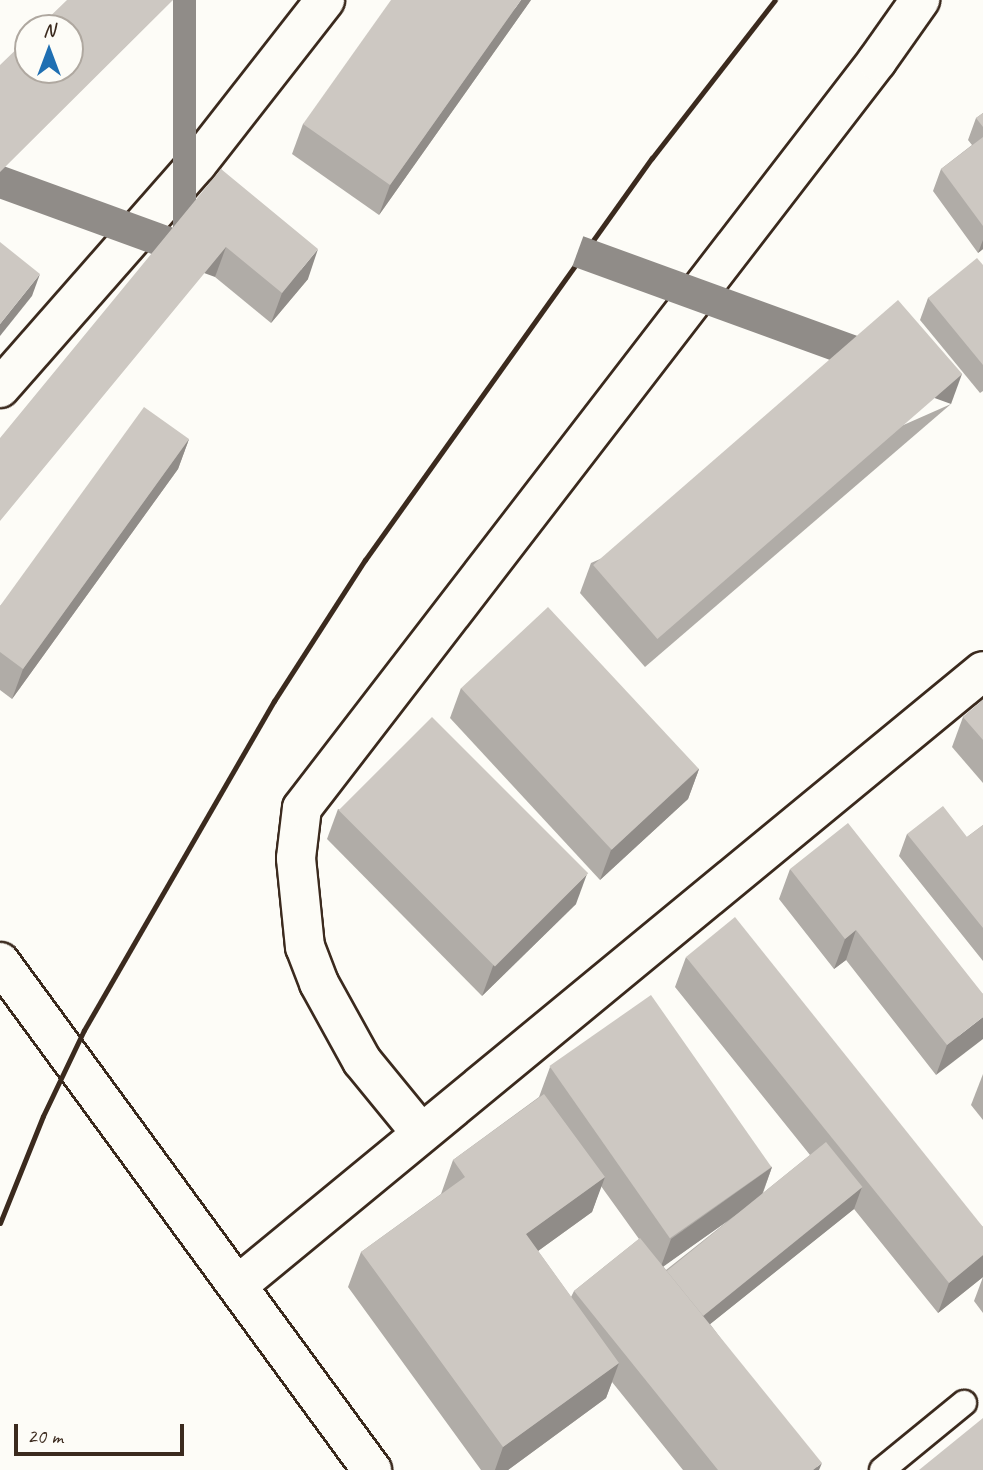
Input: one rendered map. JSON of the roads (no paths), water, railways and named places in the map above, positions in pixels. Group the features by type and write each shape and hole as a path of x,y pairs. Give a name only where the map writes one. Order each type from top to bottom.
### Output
{"street":[{"path":"0,388 197,164 325,0"},
{"path":"421,1133 362,1061 319,983 305,947 296,858 302,808 869,72 920,0"},
{"path":"238,1284 983,671"},
{"path":"0,962 372,1470"}],"lane":[{"path":"883,1470 964,1403"}],"railway":[{"path":"0,1223 43,1116 84,1030 274,701 365,560 652,158 775,0"}]}
